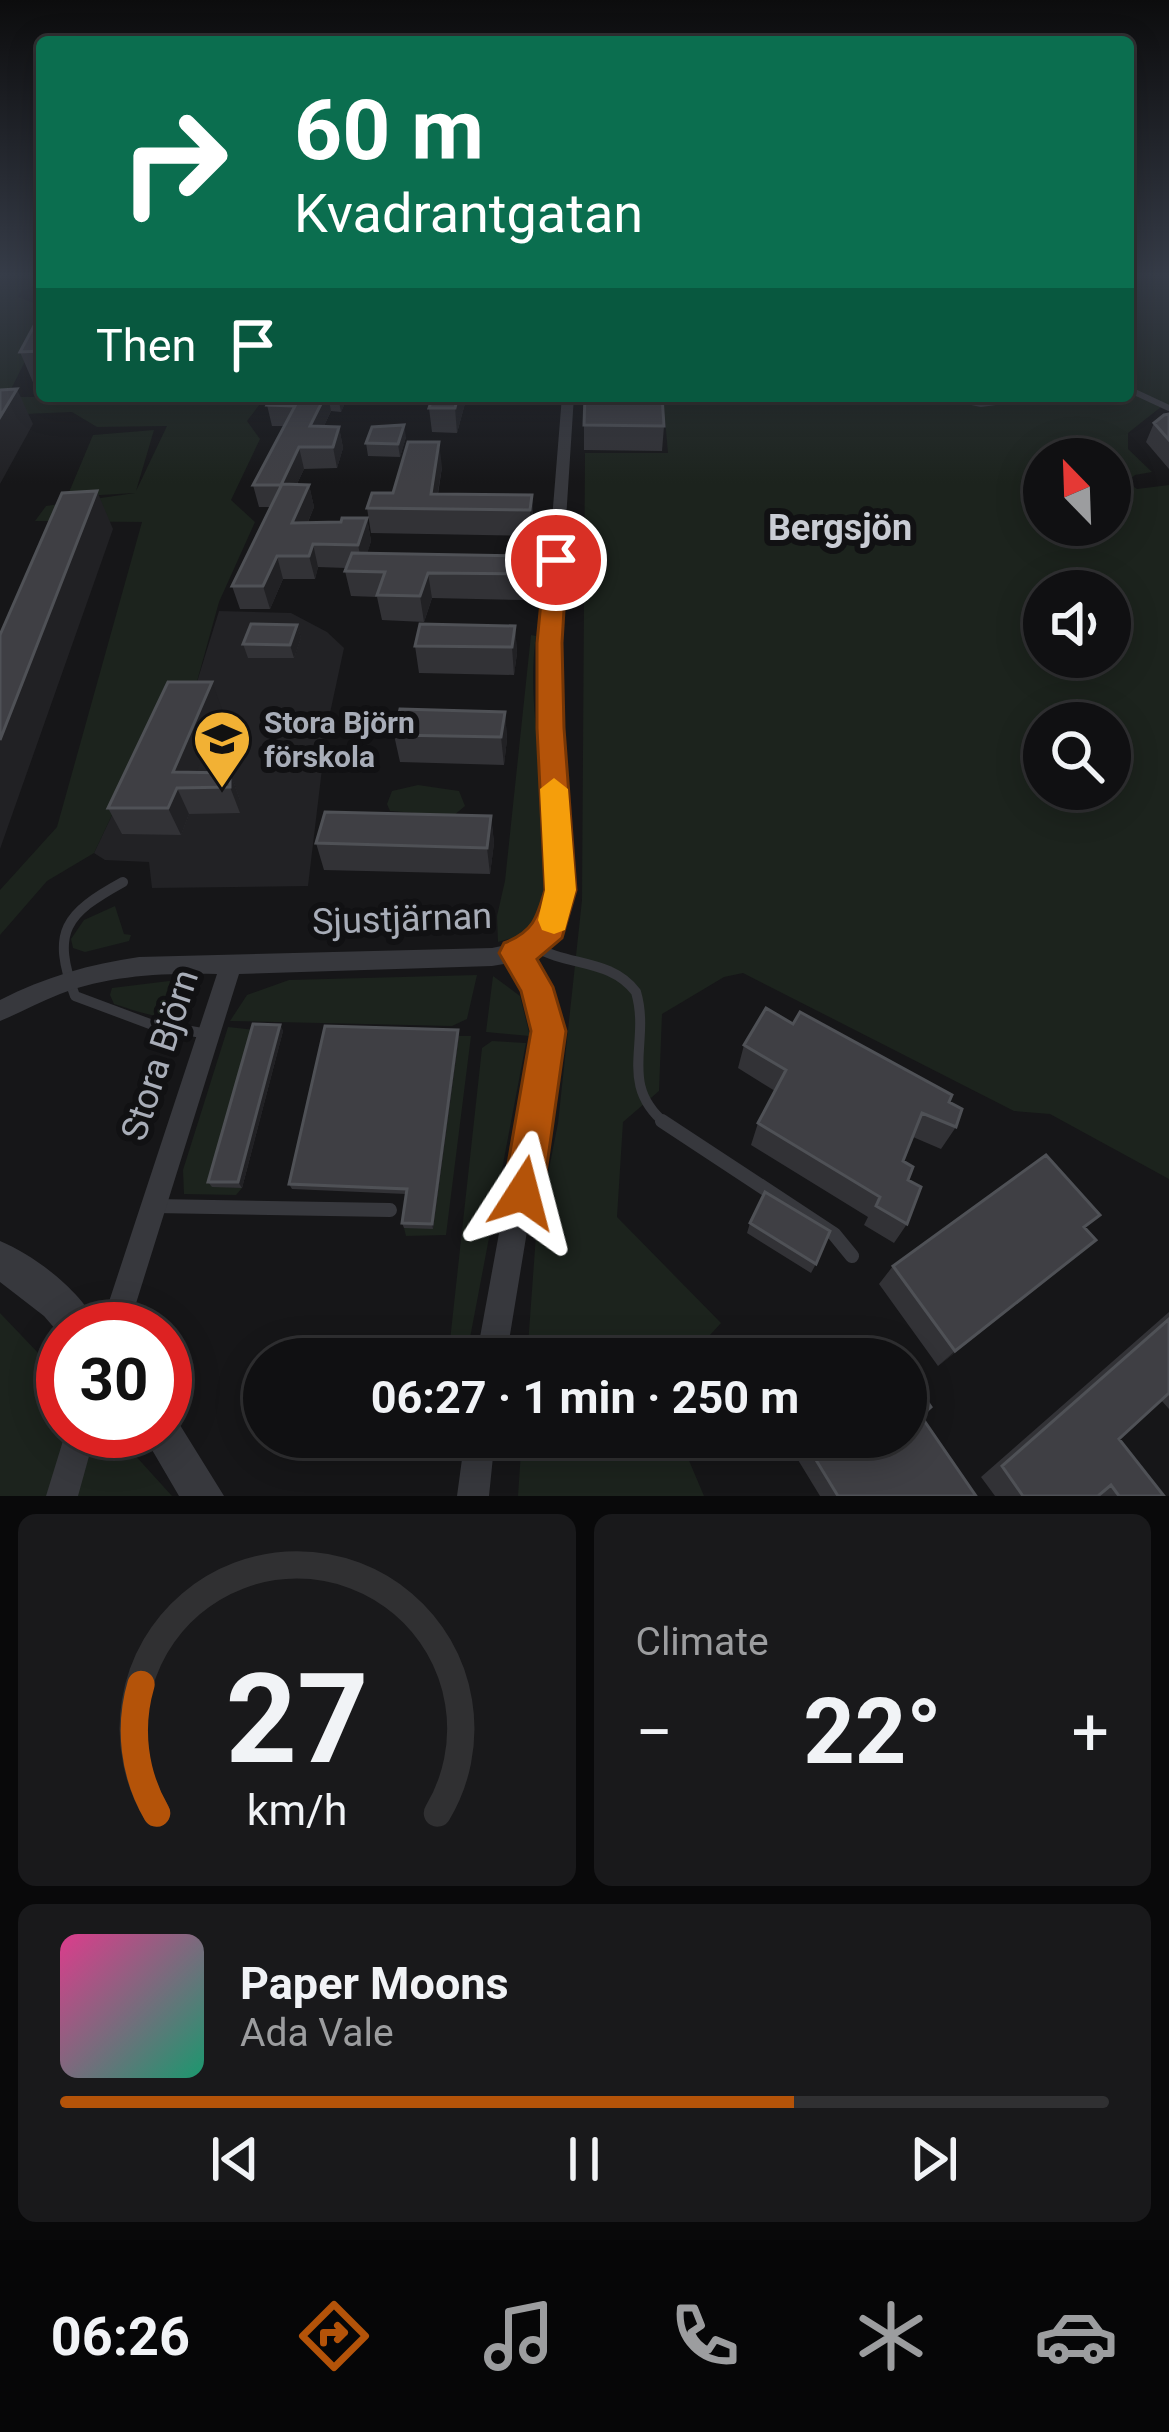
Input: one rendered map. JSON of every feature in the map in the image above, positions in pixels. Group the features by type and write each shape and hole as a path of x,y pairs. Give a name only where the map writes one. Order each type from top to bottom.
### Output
{"street":[{"path":"525,949 557,914 560,890 550,643 568,402"},
{"name":"Sjustjärnan","path":"231,965 492,958 525,949 548,1031 494,1338"},
{"name":"Stora Björn","path":"0,1011 68,979 107,968 160,962 231,965 122,1302"},
{"path":"0,1259 51,1302"},
{"path":"62,1496 73,1458"},
{"path":"178,1458 202,1496"},
{"path":"473,1496 478,1458"}],"lane":[{"path":"1134,392 1169,408"},
{"path":"123,882 88,901 65,922 58,947 75,996 96,1007 208,1034"},
{"name":"Sjustjärnan","path":"525,949 603,967 626,980 641,1003 635,1079 654,1114 835,1234 853,1256"},
{"path":"152,1206 390,1210"}],"shaded area":[{"path":"0,344 34,344 7,397 36,397 36,402 261,402 247,421 260,439 231,500 255,522 219,602 196,685 164,705 94,853 47,881 0,935 0,890 57,827 142,522 35,521 46,506 135,493 67,497 93,435 154,430 136,491 167,426 97,427 72,412 0,415"},
{"path":"1134,344 1169,344 1169,406 1161,407 1128,433 1128,438 1023,438 1023,546 1131,546 1131,485 1137,489 1169,485 1169,1179 1050,1114 1014,1111 743,973 724,977 662,1014 659,1091 623,1122 617,1217 721,1323 707,1338 529,1338 536,1235 558,1123 582,900 585,453 668,453 664,402 1134,402"},
{"path":"1131,452 1152,472 1131,478"},
{"name":"Stora Björn förskola","path":"219,611 291,613 327,632 344,648 327,727 308,886 152,888 149,862 105,860 94,853 164,705 196,685"},
{"path":"531,635 536,636 534,703 548,836 546,903 526,934 498,942 497,916 505,881"},
{"path":"418,785 459,791 465,806 453,816 390,811 387,804 392,791"},
{"path":"115,906 124,934 131,935 129,941 85,952 73,948 71,939 84,920"},
{"path":"477,975 467,1019 452,1026 230,1021 247,995 289,980"},
{"path":"493,976 520,996 530,1036 486,1032"},
{"path":"169,981 181,985 193,1000 177,1014 135,1011 114,1004 110,995 112,988"},
{"path":"228,1027 256,1030 212,1186 242,1188 236,1195 184,1194 183,1170"},
{"path":"459,1036 471,1036 446,1235 406,1236 404,1228 433,1228"},
{"path":"492,1041 526,1043 470,1338 450,1338 482,1048"},
{"path":"0,1313 36,1351 36,1458 138,1458 172,1496 0,1496"},
{"path":"521,1458 688,1458 704,1496 518,1496"}],"building":[{"path":"24,344 36,344 36,351 20,352"},
{"path":"17,389 0,417 0,390"},
{"path":"322,402 310,426 339,427 333,447 299,447 281,485 253,485 295,406 267,405"},
{"path":"431,402 456,402 455,408 429,408"},
{"path":"585,402 662,402 664,426 584,425"},
{"path":"1169,414 1169,440 1154,423"},
{"path":"404,425 398,444 366,443 372,427"},
{"path":"408,442 439,442 431,494 532,495 530,510 367,508 372,493 393,493"},
{"path":"282,484 309,485 292,523 367,518 358,545 313,544 309,556 277,556 263,586 232,586"},
{"path":"97,491 0,740 0,635 62,493"},
{"path":"352,553 525,556 523,574 428,573 420,596 377,595 385,572 345,571"},
{"path":"251,624 297,625 290,645 243,644"},
{"path":"420,624 515,626 512,647 415,646"},
{"path":"168,682 212,682 173,772 230,773 230,787 177,788 168,808 108,808"},
{"path":"400,709 505,712 501,737 394,735"},
{"path":"325,812 491,816 487,848 316,843"},
{"path":"766,1008 793,1024 800,1012 952,1095 949,1102 962,1109 956,1127 922,1113 903,1161 913,1167 908,1180 921,1187 907,1224 876,1206 880,1197 758,1123 786,1070 744,1045"},
{"path":"253,1024 280,1025 238,1182 208,1182"},
{"path":"325,1026 458,1030 432,1224 402,1223 407,1189 289,1184"},
{"path":"1046,1155 1100,1215 1084,1227 1096,1240 955,1351 893,1266"},
{"path":"765,1192 830,1231 816,1264 750,1223"},
{"path":"1169,1319 1169,1393 1119,1439 1164,1496 1119,1496 1111,1485 1098,1496 1023,1496 1002,1466"},
{"path":"927,1425 976,1496 838,1496 815,1458 927,1458"}],"slow traffic":[{"path":"554,789 560,890 554,920"}],"place":[{"name":"Stora Björn förskola","path":"222,790"}],"district":[{"name":"Bergsjön","path":"840,528"}],"route":[{"path":"523,1193 548,1031 536,987 515,953 534,946 550,928 560,890 550,728 556,560"}]}
